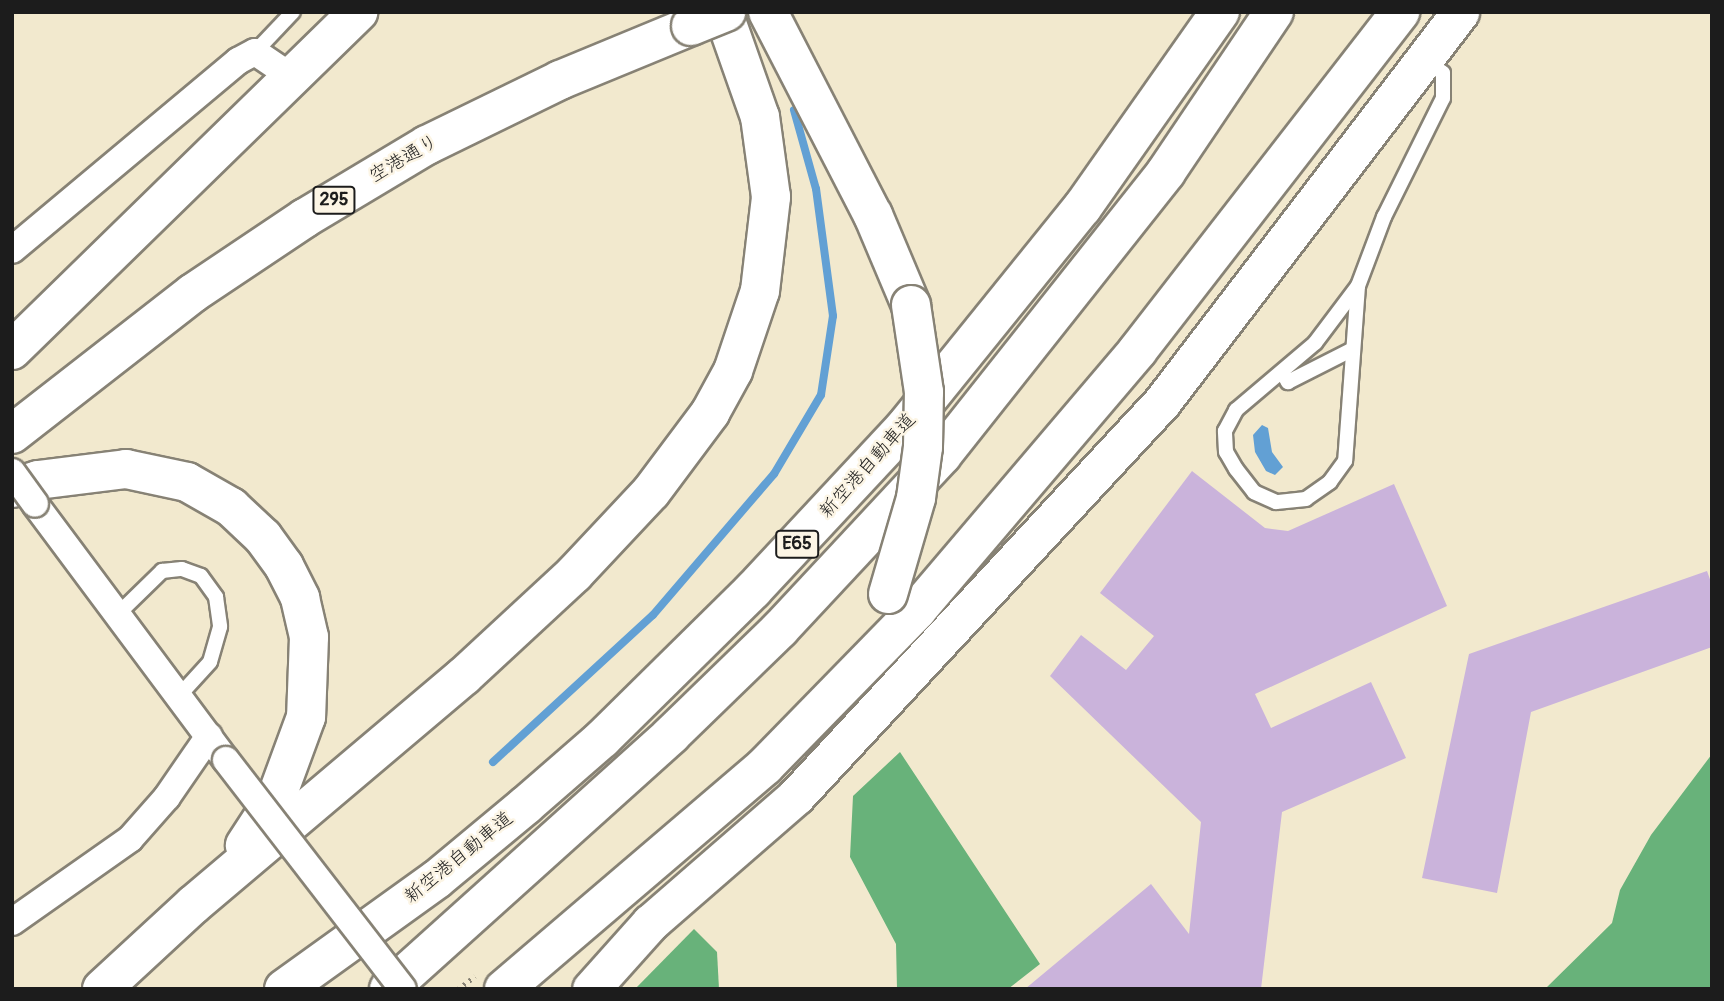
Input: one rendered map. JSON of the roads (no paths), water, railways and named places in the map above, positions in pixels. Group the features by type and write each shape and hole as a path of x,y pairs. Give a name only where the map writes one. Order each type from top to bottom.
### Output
{"highway":[{"path":"12,350 289,75 358,12"},
{"path":"765,766 835,685 875,625 888,594 916,498 923,447 924,392 911,305 873,215 768,12"},
{"name":"新空港自動車道","path":"284,989 437,878 526,805 602,738 753,590 905,426 1082,208 1220,12"},
{"name":"E65","path":"389,989 671,735 780,629 942,455 1166,172 1274,12"},
{"path":"505,989 765,766 984,536 1237,228 1400,12"},
{"path":"102,989 193,905 464,676 574,574 651,492 710,413 733,370 760,291 771,197 760,117 713,17"},
{"name":"空港通り","path":"12,434 193,293 382,171 560,80 713,17"},
{"path":"24,496 37,480 126,469 187,482 231,506 263,537 300,598 309,637 311,676 295,755 277,796 244,846 193,905"}],"street":[{"path":"591,989 650,923 796,796 1162,402 1460,12"},
{"path":"12,250 255,52 289,75"},
{"path":"12,472 24,496 118,614 226,760 403,989"},
{"path":"12,922 130,839 167,797 209,736"}],"lane":[{"path":"255,52 293,12"},
{"path":"1357,286 1345,461 1330,482 1306,499 1276,502 1254,492 1236,469 1226,452 1225,430 1236,410 1315,343 1357,286 1384,217 1443,98 1443,73 1425,60"},
{"path":"1282,372 1288,382 1353,349"},
{"path":"118,614 162,571 182,569 201,576 216,597 220,627 209,662 179,696"}],"water":[{"path":"1262,425 1268,428 1272,452 1283,467 1275,475 1266,471 1255,452 1253,435"}],"waterway":[{"path":"493,762 653,615 774,474 821,395 833,316 816,189 794,110"}]}
